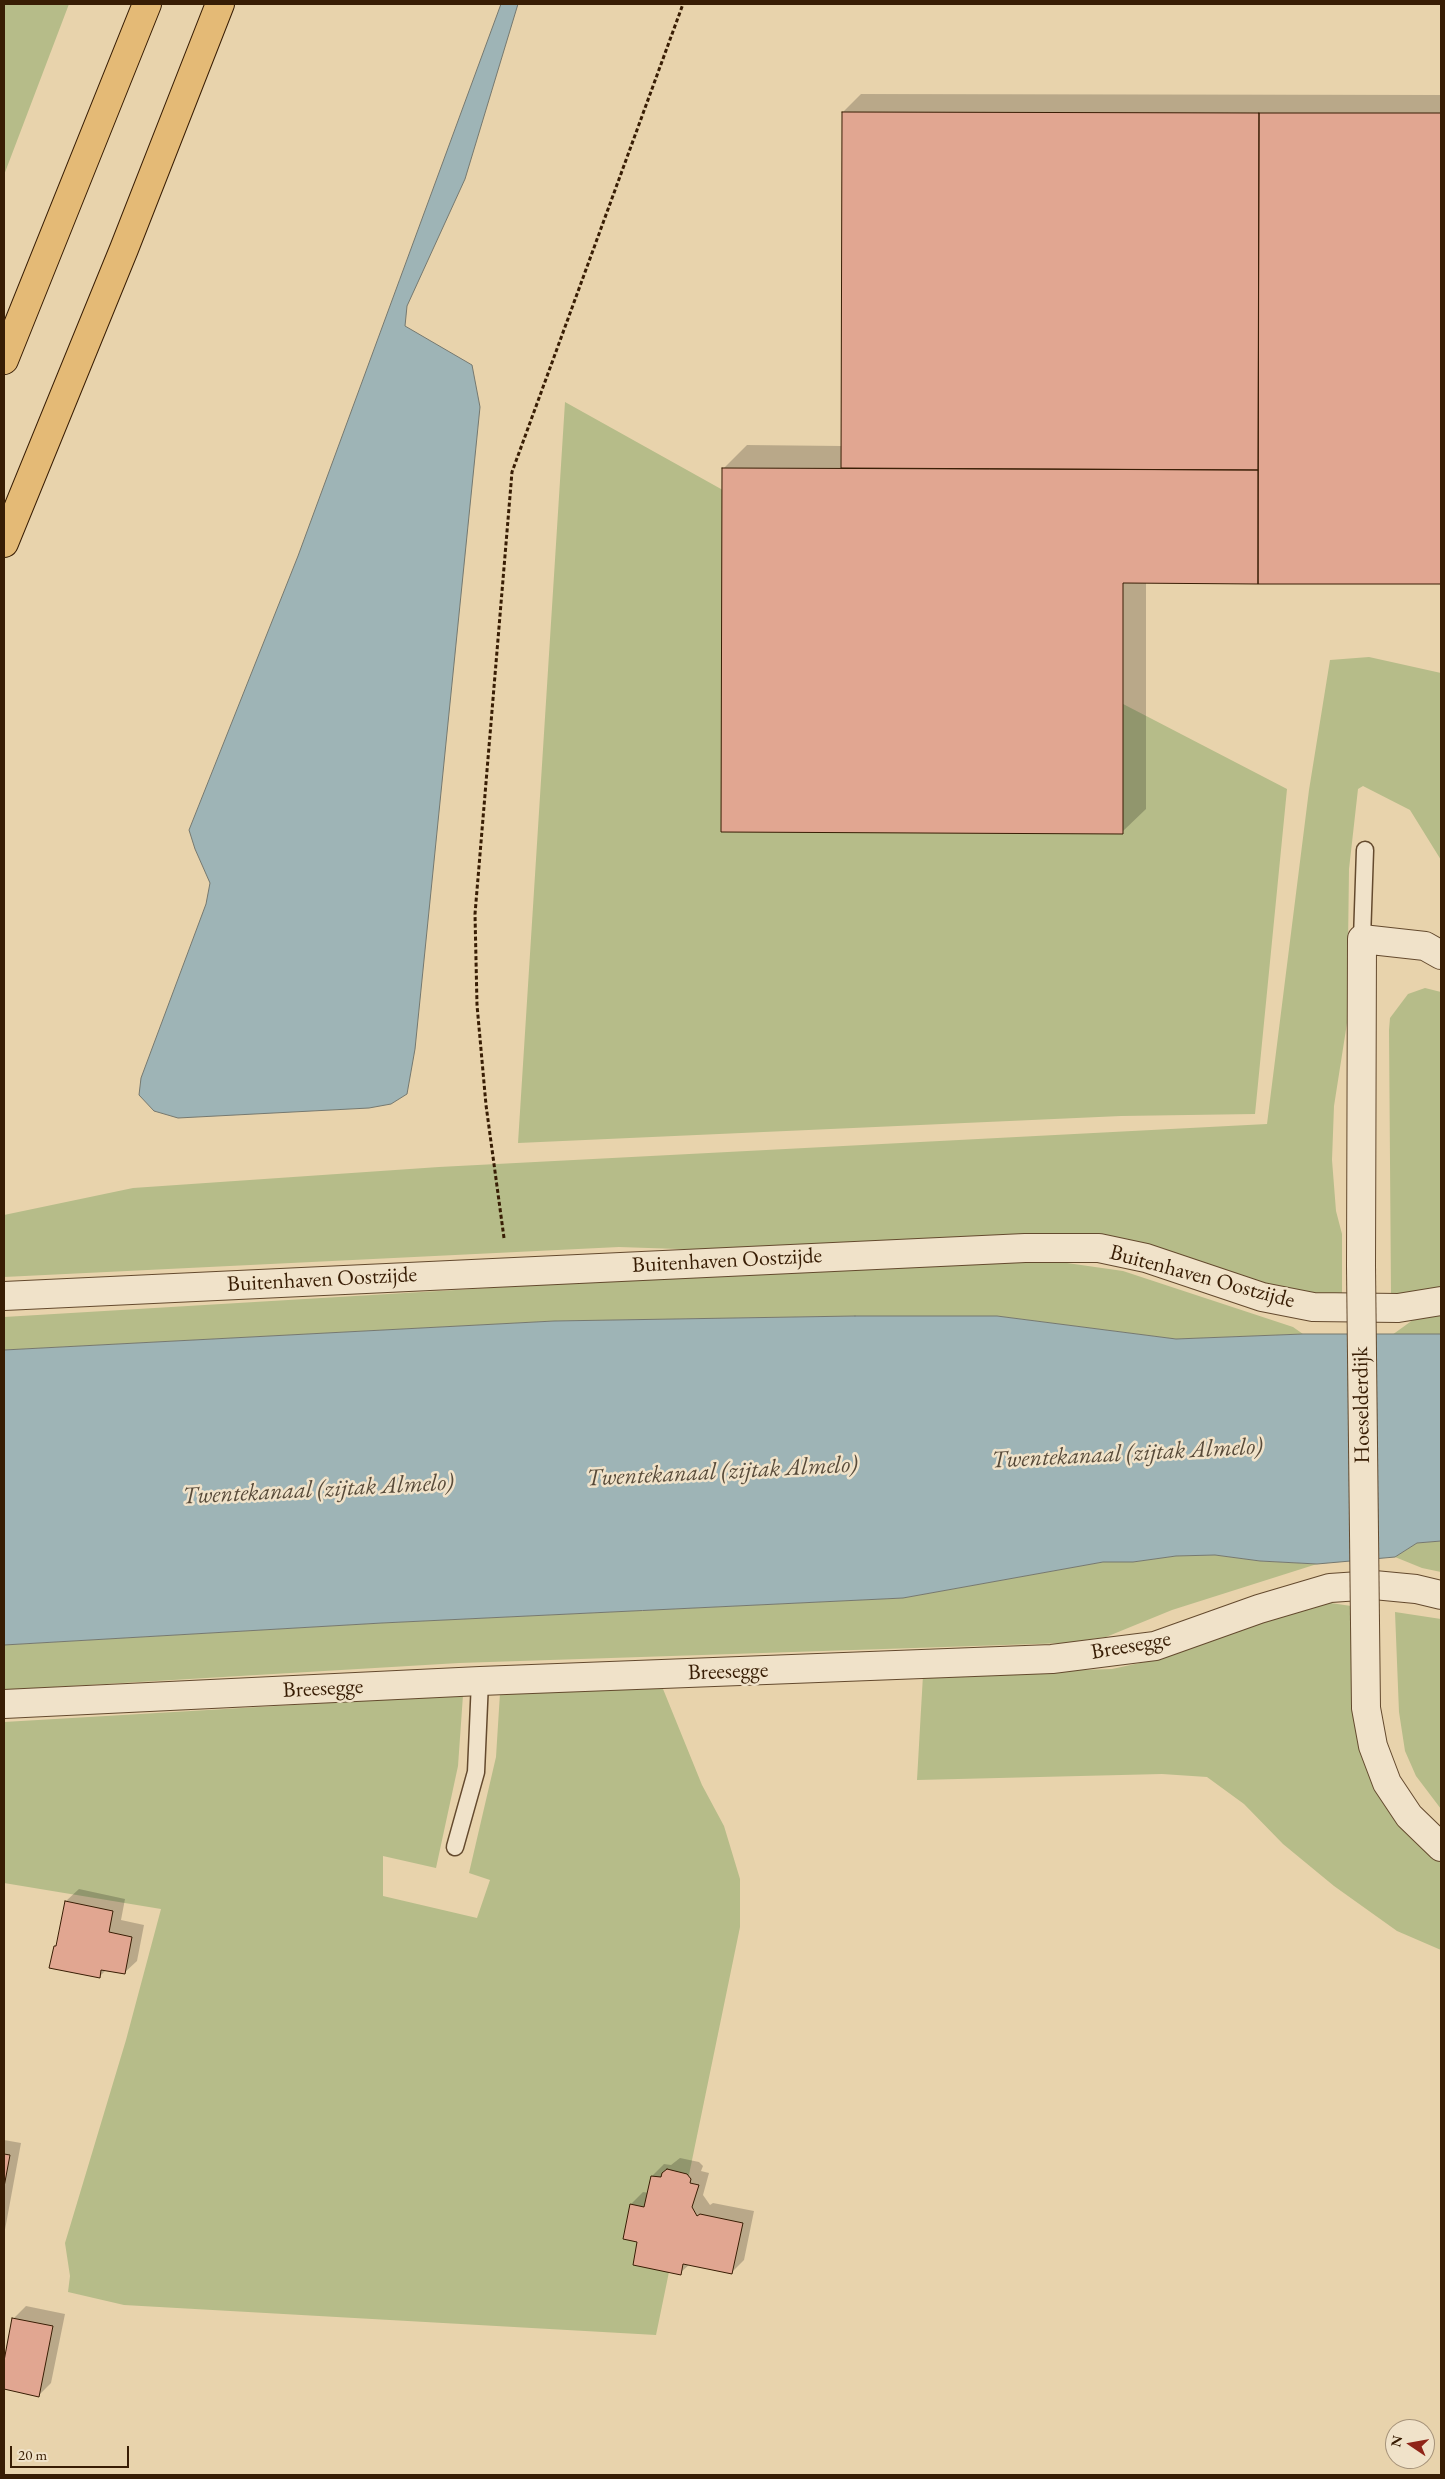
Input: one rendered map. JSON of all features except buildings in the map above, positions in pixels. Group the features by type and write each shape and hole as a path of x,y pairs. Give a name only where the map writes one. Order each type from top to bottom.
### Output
{"highway":[{"path":"4,360 147,4"},
{"path":"4,543 124,249 220,4"}],"street":[{"path":"1362,939 1424,946 1441,956"},
{"name":"Hoeselderdijk","path":"1362,939 1360,1266 1366,1708 1373,1746 1387,1783 1409,1816 1441,1847"},
{"name":"Buitenhaven Oostzijde","path":"4,1296 1025,1248 1100,1248 1146,1258 1262,1297 1313,1307 1398,1308 1441,1301"},
{"name":"Breesegge","path":"4,1704 480,1681 1052,1659 1155,1646 1259,1609 1330,1588 1374,1584 1416,1589 1441,1595"}],"lane":[{"path":"1362,939 1365,850"},
{"path":"455,1847 476,1772 480,1681"}],"path":[{"path":"509,1271 486,1105 477,1005 475,914 512,472 683,4"}],"green space":[{"path":"4,4 69,4 4,175"},
{"path":"565,402 886,581 1287,789 1255,1114 1121,1116 518,1143"},
{"path":"1369,657 1441,673 1441,860 1410,810 1363,786 1358,789 1349,869 1347,1023 1334,1106 1332,1160 1336,1211 1342,1234 1342,1297 1303,1296 1113,1237 708,1250 619,1247 4,1277 4,1215 133,1188 439,1167 1267,1124 1309,790 1330,660"},
{"path":"1425,988 1441,992 1441,1291 1411,1296 1391,1293 1389,1030 1390,1018 1408,994"},
{"path":"1046,1260 1123,1271 1293,1327 1303,1334 1176,1339 997,1316 855,1316 554,1321 4,1350 4,1317 656,1278"},
{"path":"1441,1312 1441,1334 1392,1335 1417,1317"},
{"path":"1441,1541 1441,1572 1422,1568 1395,1557 1417,1543"},
{"path":"1215,1555 1260,1561 1317,1564 1172,1610 1106,1637 1066,1643 459,1663 4,1690 4,1645 382,1623 903,1598 1103,1562 1133,1562 1176,1556"},
{"path":"1317,1601 1358,1607 1358,1716 1441,1857 1441,1950 1397,1931 1334,1886 1283,1844 1244,1804 1207,1777 1162,1774 917,1780 923,1675 1112,1669 1163,1658"},
{"path":"1395,1612 1441,1619 1441,1809 1416,1776 1405,1751 1399,1712"},
{"path":"661,1684 702,1785 724,1826 740,1879 740,1927 656,2335 124,2305 68,2292 70,2276 65,2243 126,2040 161,1909 4,1883 4,1722 463,1695 458,1766 436,1868 383,1856 383,1896 477,1918 490,1880 469,1873 496,1757 500,1693"}],"water":[{"path":"501,4 518,4 465,179 407,306 405,326 472,365 480,407 415,1049 407,1094 391,1104 369,1108 178,1118 154,1111 139,1095 141,1078 206,904 210,883 189,830 298,556"},
{"name":"Twentekanaal (zijtak Almelo)","path":"855,1316 997,1316 1176,1339 1303,1334 1441,1334 1441,1541 1417,1543 1395,1557 1317,1564 1260,1561 1215,1555 1176,1556 1133,1562 1103,1562 903,1598 382,1623 4,1645 4,1350 554,1321"}]}
